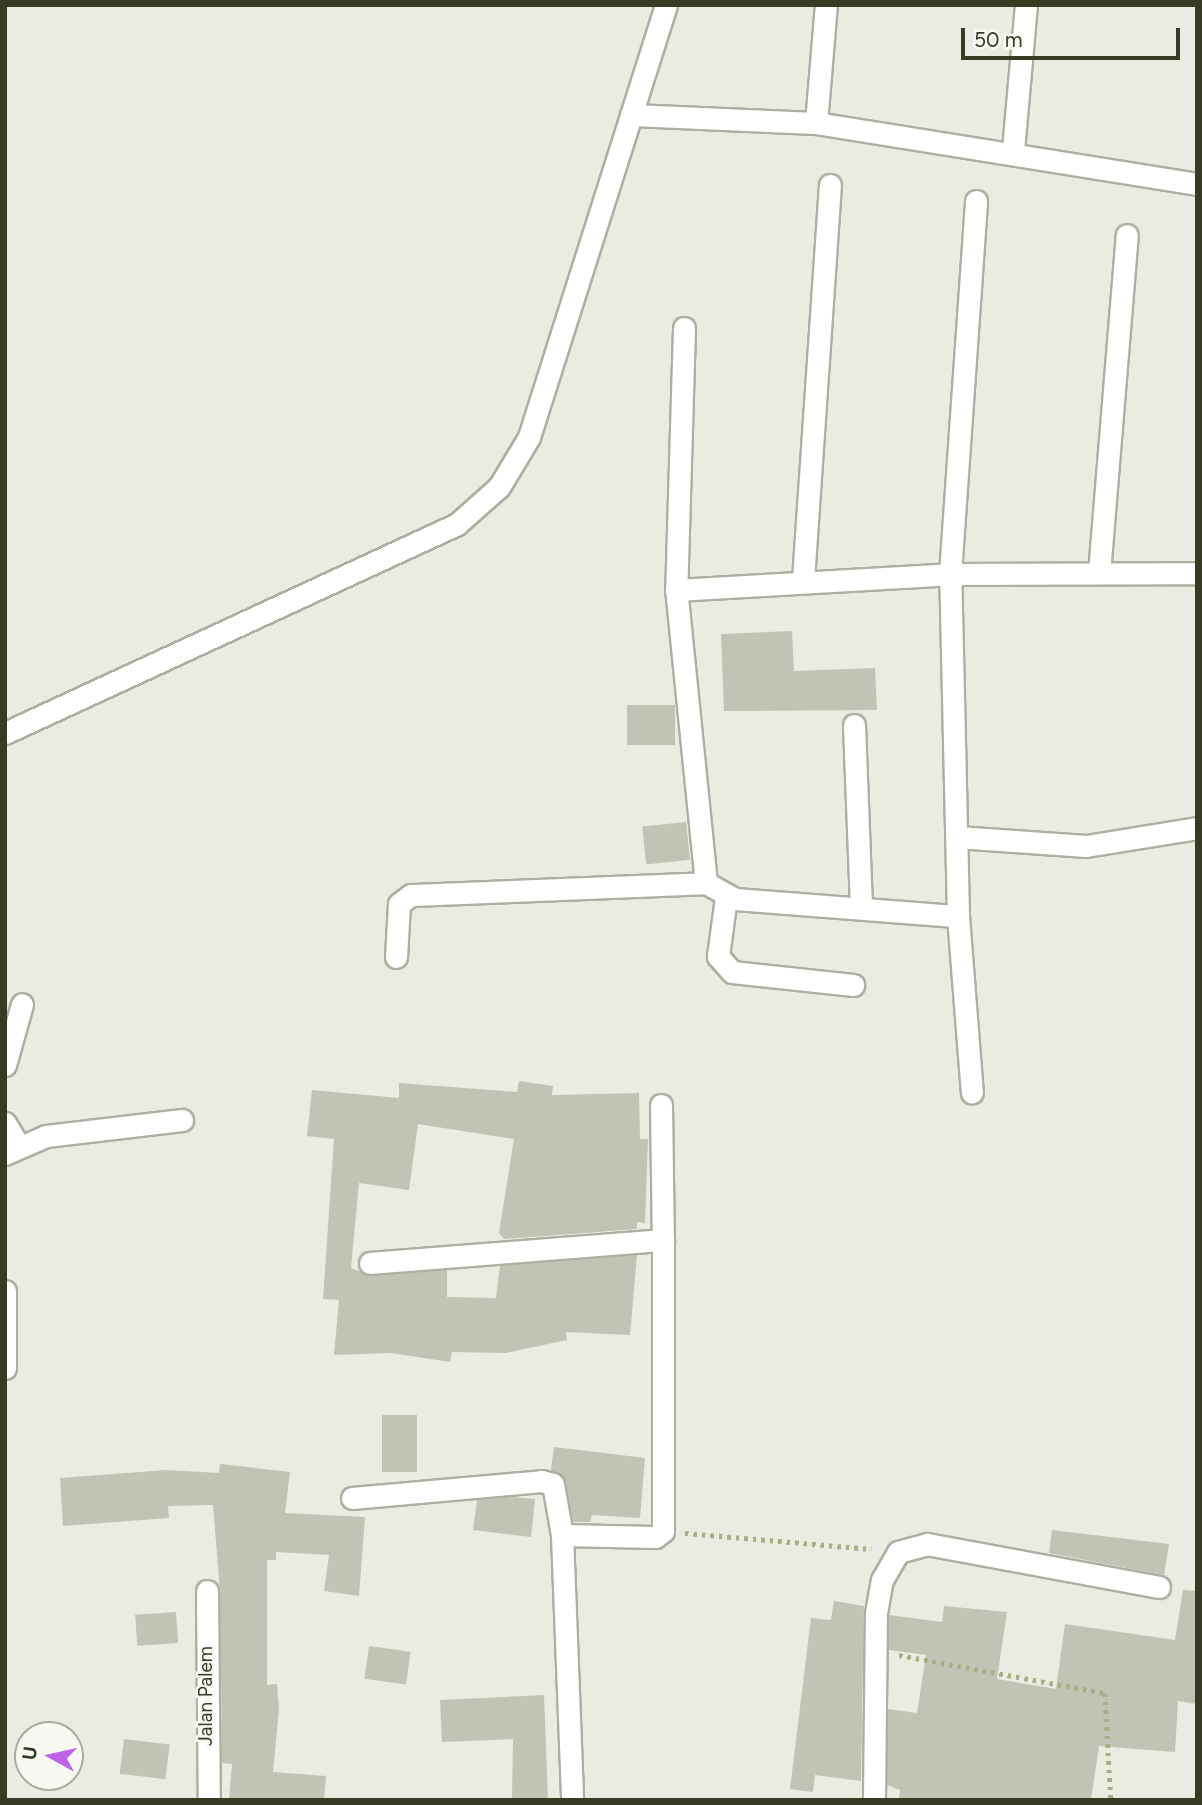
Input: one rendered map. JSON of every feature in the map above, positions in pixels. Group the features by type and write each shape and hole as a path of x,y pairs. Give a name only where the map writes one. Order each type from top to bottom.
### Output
{"street":[{"path":"5,733 456,525 499,487 529,437 666,5"},
{"path":"816,123 826,5"},
{"path":"1013,150 1026,5"},
{"path":"631,115 816,123 1013,150 1197,184"},
{"path":"803,580 830,186"},
{"path":"972,1092 958,916 950,575 976,201"},
{"path":"1099,573 1127,235"},
{"path":"684,328 676,590 706,883"},
{"path":"676,590 803,580 950,575 1197,573"},
{"path":"854,725 861,907"},
{"path":"957,837 1086,846 1197,828"},
{"path":"396,957 399,904 411,895 706,883 726,897 958,916"},
{"path":"726,897 718,956 732,972 853,985"},
{"path":"5,1065 22,1004"},
{"path":"562,1535 655,1537 663,1531 661,1105"},
{"path":"5,1123 12,1150 46,1136 182,1120"},
{"path":"370,1263 663,1240"},
{"path":"5,1291 5,1368"},
{"path":"352,1498 549,1481 562,1535 572,1800"},
{"path":"874,1800 882,1580 898,1552 928,1544 1160,1587"},
{"name":"Jalan Palem","path":"207,1591 209,1800"}],"path":[{"path":"663,1531 898,1552"},
{"path":"878,1651 1105,1693 1111,1800"}],"building":[{"path":"792,631 794,671 875,668 877,710 724,711 721,634"},
{"path":"627,705 675,705 675,745 627,745"},
{"path":"686,822 690,860 646,864 642,827"},
{"path":"519,1081 553,1086 552,1095 639,1093 640,1139 648,1139 645,1223 637,1222 637,1229 504,1239 499,1233 514,1139 418,1124 409,1190 359,1183 351,1268 371,1276 447,1270 447,1297 496,1298 500,1266 637,1255 630,1335 566,1332 567,1340 506,1353 452,1352 450,1362 391,1353 334,1355 339,1300 323,1299 334,1139 307,1136 312,1090 399,1098 399,1083 517,1092"},
{"path":"382,1415 417,1415 417,1472 382,1472"},
{"path":"554,1447 645,1458 640,1518 592,1515 590,1522 573,1522 566,1481 551,1470"},
{"path":"220,1464 290,1472 285,1513 365,1517 359,1596 324,1591 329,1555 276,1552 276,1560 267,1560 267,1685 277,1684 279,1709 273,1772 326,1776 324,1800 229,1800 232,1764 222,1763 220,1591 213,1505 168,1506 169,1518 63,1526 60,1478 166,1470 219,1473"},
{"path":"514,1497 535,1499 531,1537 473,1530 477,1500"},
{"path":"1052,1530 1169,1544 1164,1575 1049,1553"},
{"path":"1183,1590 1197,1591 1197,1704 1178,1701 1175,1752 1099,1746 1091,1800 899,1800 900,1790 887,1785 888,1709 917,1713 926,1655 889,1650 889,1615 942,1622 944,1606 1007,1612 997,1679 1056,1689 1065,1624 1175,1640"},
{"path":"834,1601 864,1606 861,1781 815,1775 813,1792 790,1789 811,1618 831,1620"},
{"path":"176,1612 178,1643 137,1646 135,1615"},
{"path":"369,1646 411,1652 406,1685 364,1679"},
{"path":"544,1695 548,1800 512,1800 513,1739 442,1742 440,1700"},
{"path":"124,1739 170,1745 165,1779 120,1774"}]}
